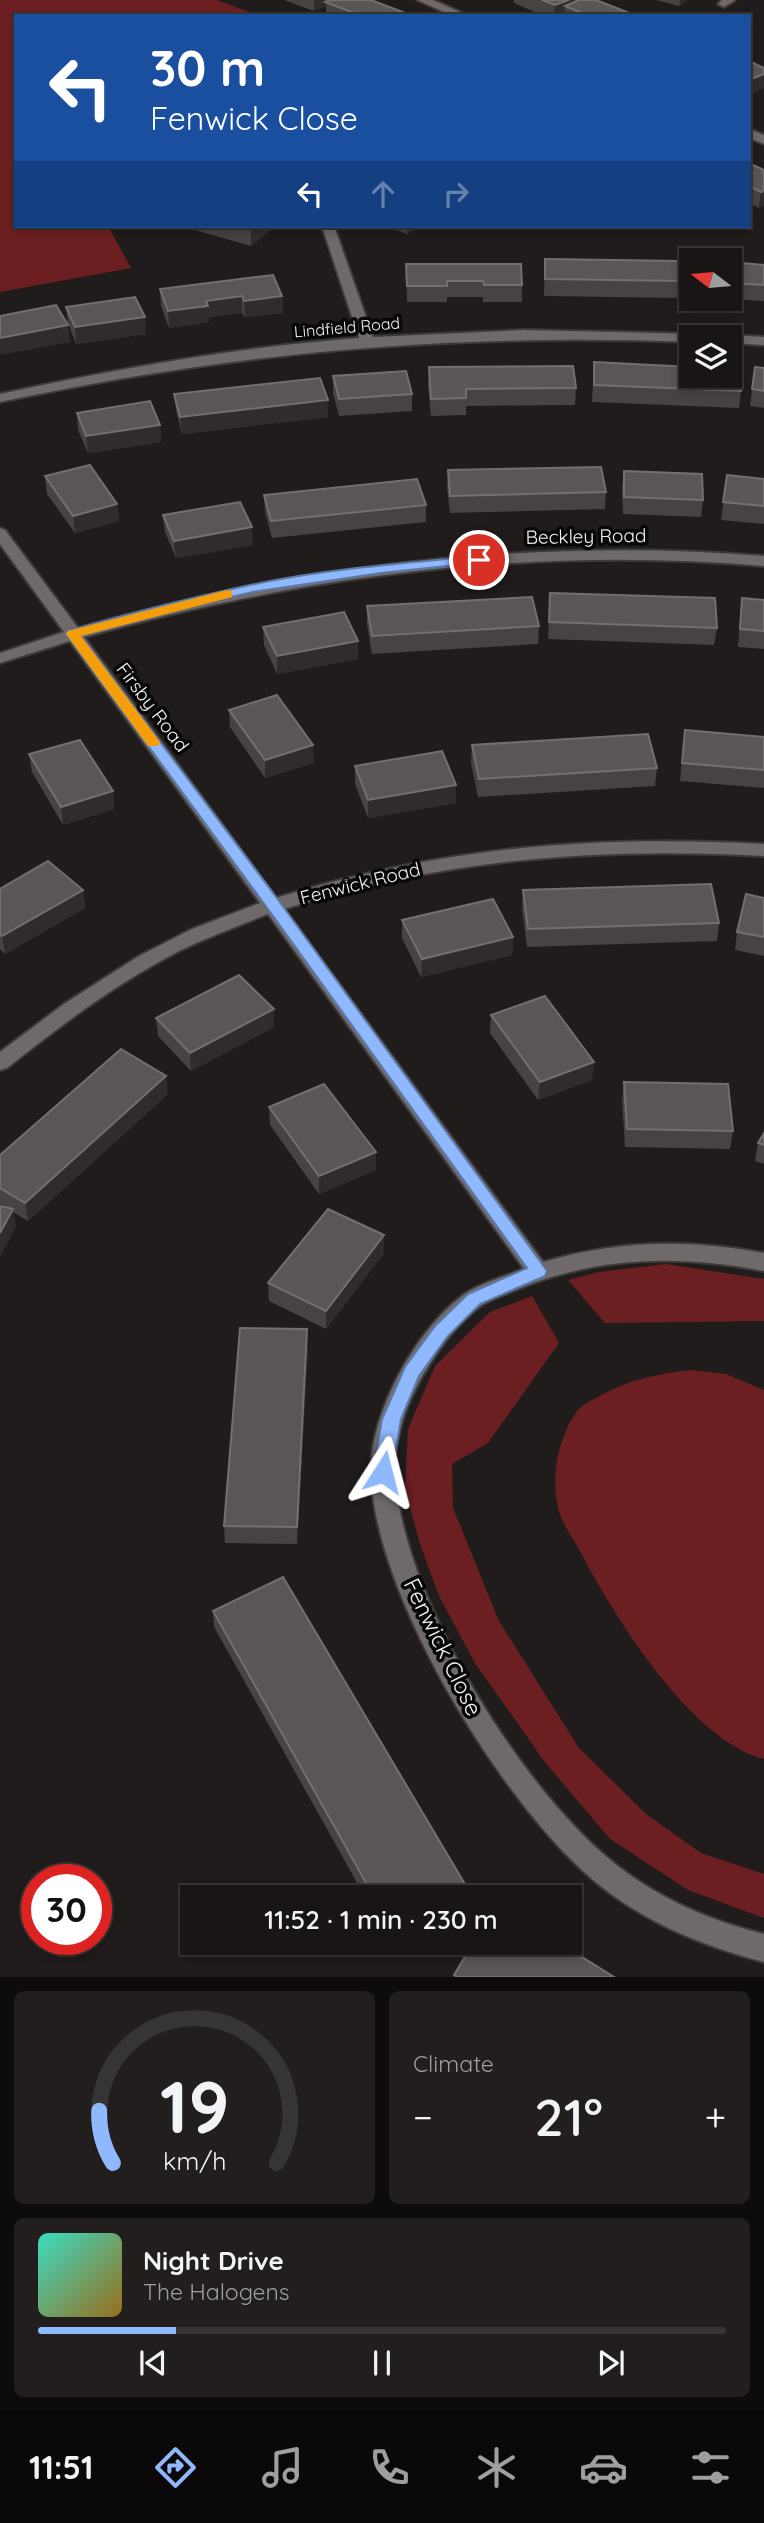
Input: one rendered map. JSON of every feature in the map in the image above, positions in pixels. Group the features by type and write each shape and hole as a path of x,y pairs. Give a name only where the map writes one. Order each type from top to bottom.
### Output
{"street":[{"path":"423,0 459,14"},
{"path":"329,228 367,341"},
{"name":"Lindfield Road","path":"0,398 113,374 226,357 367,341 557,333 679,337"},
{"path":"742,340 764,341"},
{"name":"Firsby Road","path":"0,533 274,905"},
{"name":"Beckley Road","path":"0,659 149,612 253,588 422,565 501,558 618,555 764,561"},
{"name":"Fenwick Road","path":"0,1063 57,1017 147,960 199,934 274,905 365,880 515,852 642,844 764,850"},
{"path":"274,905 538,1271"},
{"name":"Fenwick Close","path":"764,1262 690,1250 639,1250 597,1255 538,1271 474,1299 441,1331 412,1372 391,1419 383,1472 388,1520 413,1597 476,1716 527,1792 592,1861 657,1908 736,1942 764,1948"}],"shaded area":[{"path":"0,0 217,0 255,14 14,14 14,228 109,228 131,268 0,292"},
{"path":"666,1264 764,1279 764,1321 605,1323 568,1280 599,1272"},
{"path":"532,1296 559,1343 488,1443 452,1464 453,1508 499,1621 579,1748 646,1814 701,1853 764,1874 764,1918 688,1890 610,1839 544,1761 475,1663 439,1596 420,1544 405,1489 408,1429 435,1366 490,1312"},
{"path":"691,1370 726,1374 764,1390 764,1759 737,1748 709,1728 657,1673 595,1579 563,1522 556,1499 556,1472 561,1445 571,1420 580,1408 630,1382"}],"building":[{"path":"371,0 408,14 357,14 325,2"},
{"path":"542,0 569,0 555,5"},
{"path":"579,0 596,0 632,14 583,14 565,6"},
{"path":"751,62 764,68 764,74 751,79"},
{"path":"751,164 764,170 764,190 761,192 751,187"},
{"path":"545,259 679,261 679,281 545,279"},
{"path":"742,263 764,265 764,285 742,284"},
{"path":"406,264 521,264 522,285 447,281 447,286 407,286"},
{"path":"273,275 282,296 244,301 242,296 206,301 208,306 168,311 160,289"},
{"path":"135,297 145,317 75,327 66,307"},
{"path":"56,305 68,325 0,338 0,316"},
{"path":"594,362 679,366 679,388 741,388 741,391 594,385"},
{"path":"573,366 576,388 466,389 466,398 431,399 429,367"},
{"path":"755,367 764,368 764,391 752,389"},
{"path":"406,371 412,394 339,399 333,376"},
{"path":"320,378 328,400 180,417 174,394"},
{"path":"150,401 160,425 86,436 77,413"},
{"path":"90,465 117,504 73,516 45,476"},
{"path":"601,467 606,492 450,496 448,470"},
{"path":"624,471 702,474 703,500 624,497"},
{"path":"727,475 764,479 764,506 723,502"},
{"path":"417,479 426,505 271,521 264,495"},
{"path":"240,502 252,527 174,541 163,515"},
{"path":"550,593 715,598 717,628 549,622"},
{"path":"532,597 539,626 372,636 367,606"},
{"path":"742,598 764,600 764,631 740,629"},
{"path":"344,612 358,641 277,656 263,627"},
{"path":"277,695 313,745 265,760 229,710"},
{"path":"685,730 764,737 764,770 682,763"},
{"path":"648,734 657,768 479,779 472,745"},
{"path":"80,740 113,791 61,807 29,754"},
{"path":"442,751 456,785 368,800 355,766"},
{"path":"48,861 83,890 2,936 0,889"},
{"path":"711,884 719,923 528,929 523,890"},
{"path":"746,894 764,898 764,937 737,932"},
{"path":"493,899 513,937 422,959 402,920"},
{"path":"239,975 274,1009 190,1053 156,1018"},
{"path":"545,996 594,1062 540,1082 491,1015"},
{"path":"121,1049 166,1076 25,1203 0,1188 0,1155"},
{"path":"624,1082 728,1084 733,1131 627,1129"},
{"path":"324,1084 376,1152 319,1176 269,1107"},
{"path":"764,1133 764,1145 758,1143"},
{"path":"0,1206 13,1209 0,1233"},
{"path":"328,1209 384,1235 326,1311 268,1283"},
{"path":"240,1328 307,1329 297,1527 224,1526"},
{"path":"283,1577 465,1885 367,1885 213,1611"},
{"path":"466,1955 579,1955 614,1977 457,1977 454,1975"}],"slow traffic":[{"path":"153,742 73,634 149,612 227,594"}],"route":[{"path":"383,1472 391,1419 412,1372 441,1331 474,1299 538,1271 274,905 73,634 149,612 253,588 381,569 479,560"}]}
